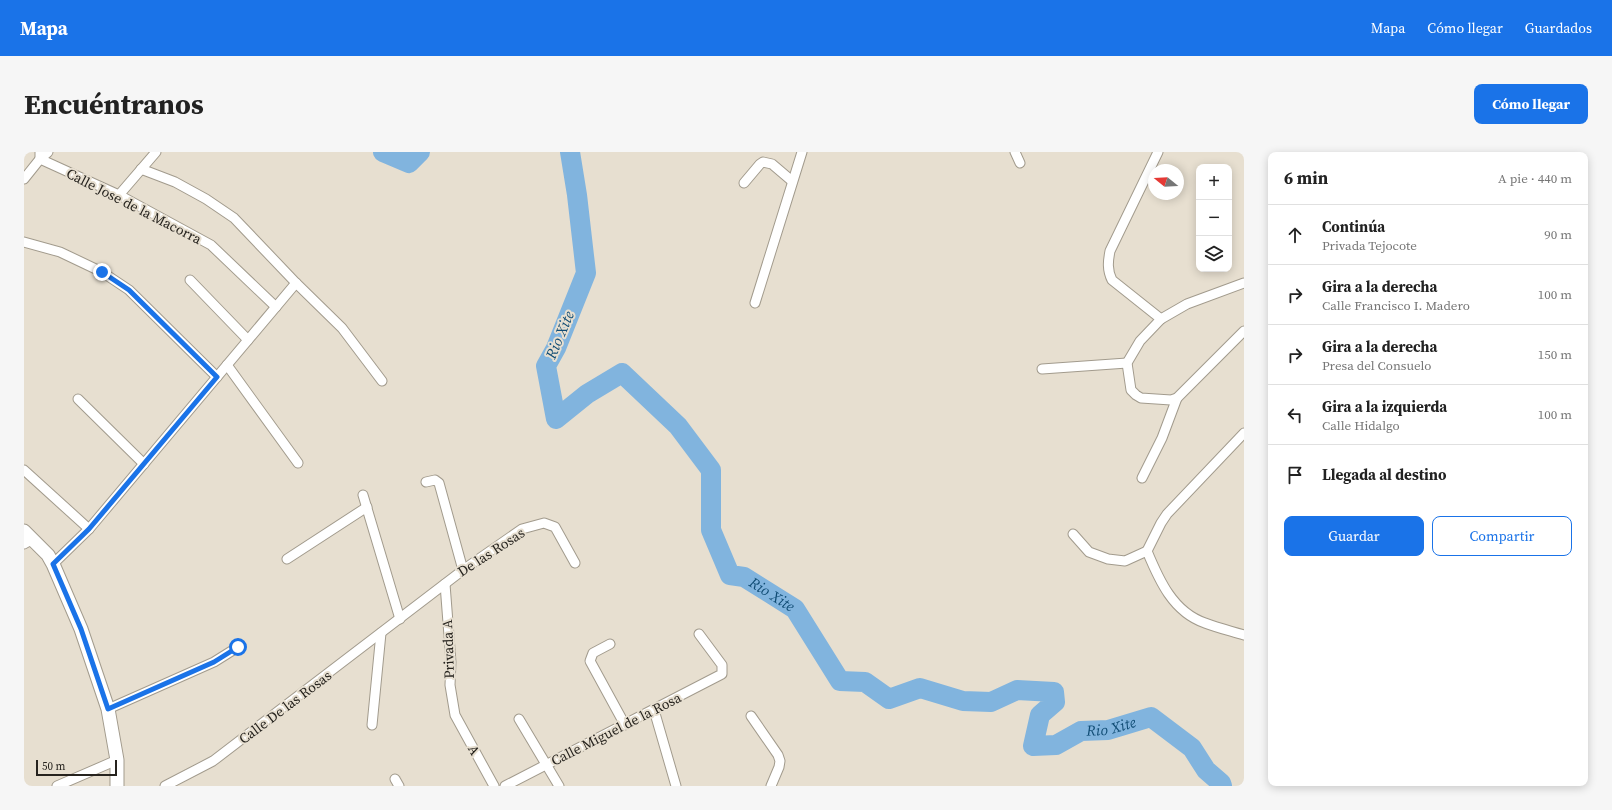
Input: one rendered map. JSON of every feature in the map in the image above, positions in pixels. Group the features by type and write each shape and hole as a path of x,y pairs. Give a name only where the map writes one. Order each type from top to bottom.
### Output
{"street":[{"path":"24,179 40,155 48,152"},
{"path":"118,195 156,152"},
{"path":"755,303 802,152"},
{"path":"1015,152 1020,163"},
{"path":"1158,152 1110,251 1108,264 1109,274 1112,280 1161,319"},
{"name":"Calle Jose de la Macorra","path":"40,155 211,245 276,307"},
{"path":"744,183 763,162 772,164 792,181"},
{"path":"141,169 175,182 206,199 234,218 296,283 342,328 382,381"},
{"path":"24,242 72,257 102,272 129,290 217,377"},
{"path":"190,280 248,340"},
{"path":"53,564 89,529 296,283"},
{"path":"1177,398 1171,400 1141,398 1136,395 1131,390 1127,363 1140,341 1161,319 1187,304 1244,283"},
{"path":"1142,478 1162,438 1177,398 1244,331"},
{"path":"1042,369 1127,363"},
{"path":"227,365 298,463"},
{"path":"78,399 144,464"},
{"path":"1073,534 1089,552 1108,559 1125,561 1147,551 1167,514 1244,433"},
{"path":"24,470 89,529"},
{"path":"426,482 435,480 439,482 463,570"},
{"path":"363,495 400,619"},
{"path":"287,559 367,507"},
{"name":"De las Rosas","path":"400,619 463,570 522,529 544,523 555,527 575,563"},
{"path":"27,538 48,556 53,564 81,629 108,709 117,760 117,786"},
{"path":"1147,551 1169,596 1179,609 1190,617 1204,623 1244,634"},
{"name":"Privada A","path":"445,584 451,662 450,685 455,715"},
{"name":"Calle De las Rosas","path":"166,786 213,761 400,619"},
{"path":"372,725 382,633"},
{"name":"Calle Miguel de la Rosa","path":"505,786 722,674 723,670 718,659 699,634"},
{"path":"610,644 593,653 590,660 625,725"},
{"path":"108,709 214,662 238,647"},
{"path":"654,710 676,786"},
{"name":"A","path":"455,715 494,786"},
{"path":"751,716 778,755 780,762 771,786"},
{"path":"519,719 559,786"},
{"path":"57,786 117,760"}],"waterway":[{"name":"Rio Xite","path":"383,152 409,163 420,152"},
{"name":"Rio Xite","path":"570,152 577,195 586,273 556,348 546,366 556,419 587,394 622,373 678,426 711,470 711,530 730,575 744,577 795,609 840,681 865,682 889,699 920,688 963,701 991,702 1017,690 1054,692 1055,702 1040,715 1033,746 1056,745 1081,731 1108,730 1151,717 1192,748 1206,770 1221,783 1222,786"}],"route":[{"path":"102,272 129,290 217,377 89,529 53,564 81,629 108,709 214,662 238,647"}]}
